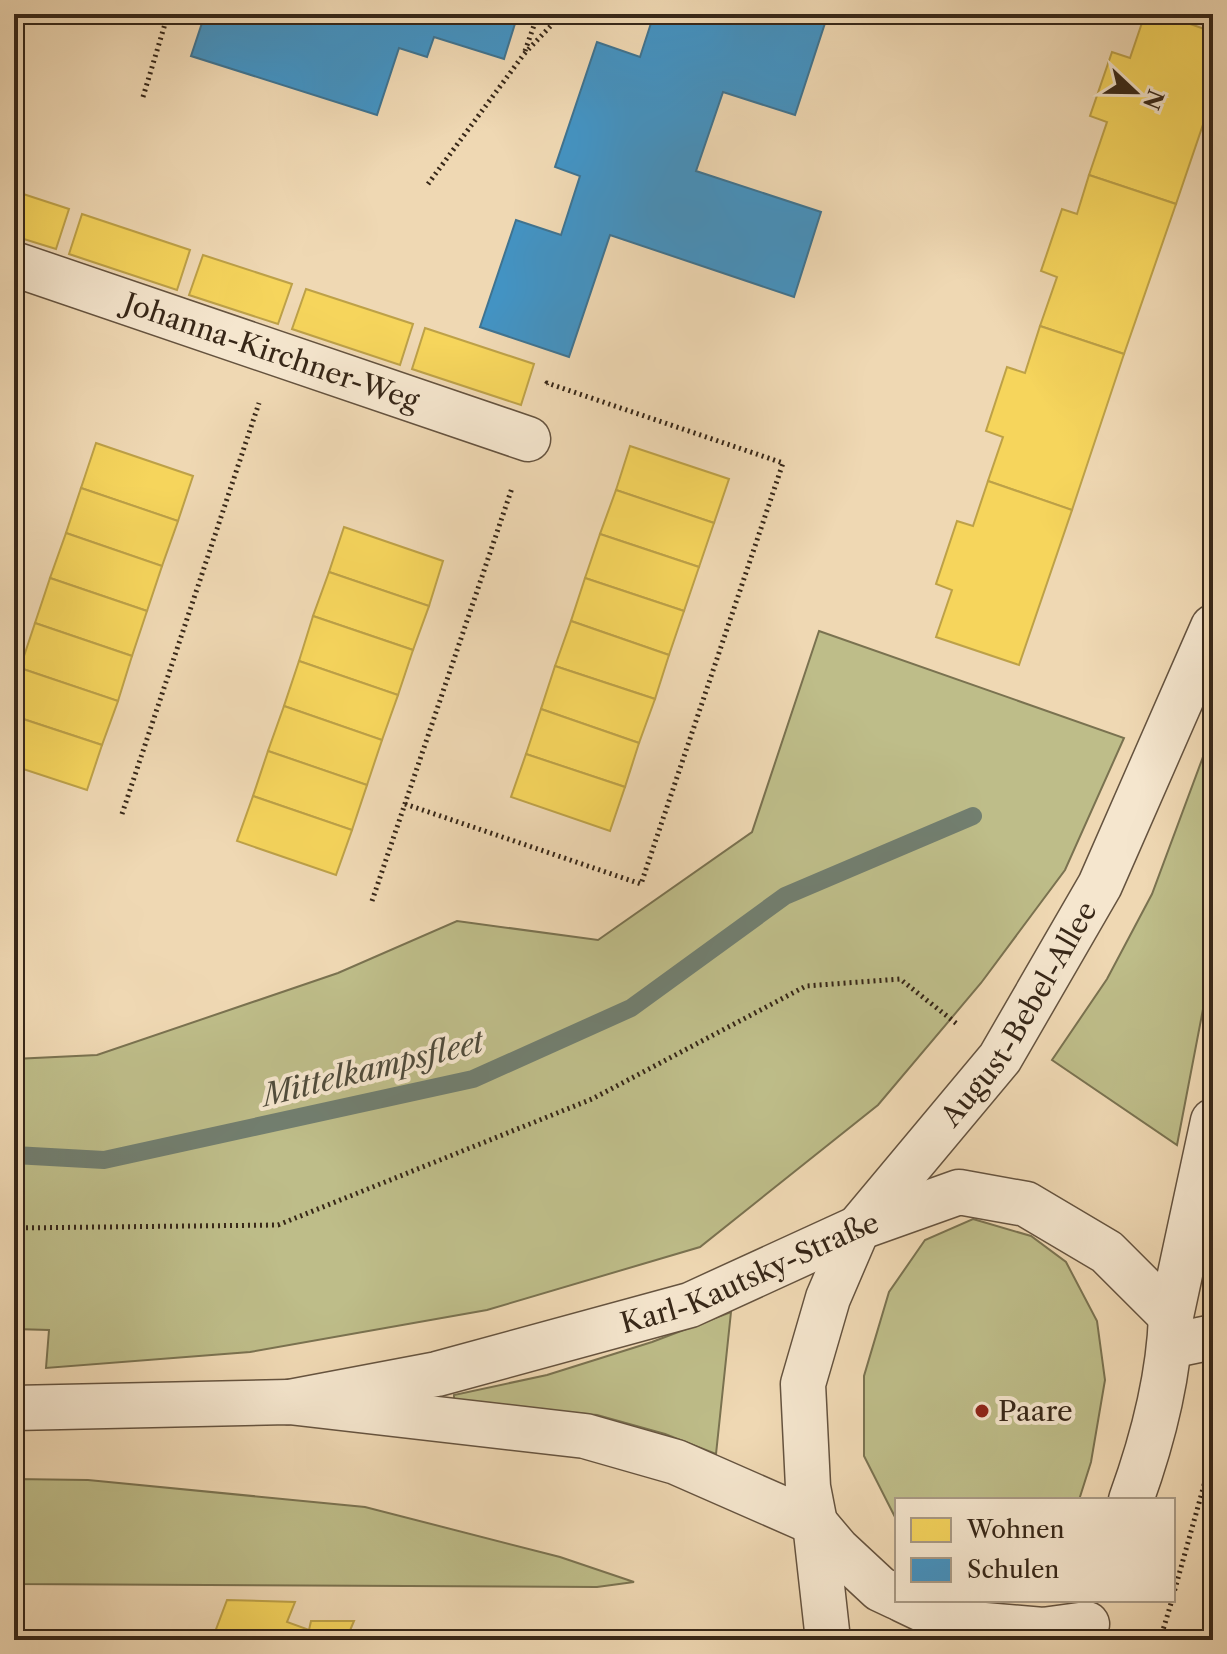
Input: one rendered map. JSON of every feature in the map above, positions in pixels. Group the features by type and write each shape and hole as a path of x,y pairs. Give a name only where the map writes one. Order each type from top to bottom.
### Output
{"street":[{"name":"Johanna-Kirchner-Weg","path":"14,264 528,439"},
{"name":"August-Bebel-Allee","path":"828,1640 808,1487 803,1384 828,1298 858,1228 1000,1058 1100,885 1213,627"},
{"path":"1138,1482 1213,1121"},
{"name":"Karl-Kautsky-Straße","path":"289,1402 437,1374 690,1305 858,1228 959,1192 1026,1204 1107,1252 1171,1331"},
{"path":"1171,1331 1213,1337"},
{"name":"Karl-Kautsky-Straße","path":"14,1408 289,1402 585,1436 676,1462 815,1523 837,1549 880,1589 895,1596"},
{"path":"907,1602 949,1622 1043,1630 1088,1621"}],"path":[{"path":"143,97 168,14"},
{"path":"524,54 538,14"},
{"path":"428,184 524,54 562,14"},
{"path":"122,814 275,353"},
{"path":"372,901 547,383 783,463 641,884 405,804"},
{"path":"14,1228 278,1225 592,1099 806,986 900,979 1000,1058"},
{"path":"1175,1587 1213,1453"},
{"path":"1160,1640 1171,1602"}],"shaded area":[{"path":"819,631 1124,738 1065,870 981,983 878,1105 700,1247 487,1310 250,1352 46,1368 49,1330 14,1329 14,1059 97,1055 338,973 457,921 598,940 752,832"},
{"path":"1213,730 1213,957 1177,1145 1052,1060 1107,979 1152,894"},
{"path":"973,1219 1031,1236 1066,1262 1097,1321 1105,1380 1091,1462 1080,1498 895,1498 895,1517 864,1456 864,1376 889,1292 925,1240"},
{"path":"731,1312 716,1454 665,1434 597,1415 454,1402 454,1395 547,1375 652,1342"},
{"path":"14,1479 88,1480 365,1507 560,1557 634,1582 597,1587 14,1584"}],"building: Wohnen":[{"path":"1145,14 1162,14 1213,32 1213,95 1176,204 1089,175 1107,122 1090,116 1112,52 1130,58"},
{"path":"1089,175 1176,204 1124,354 1040,326 1057,277 1041,271 1062,209 1077,214"},
{"path":"14,191 69,209 56,249 14,236"},
{"path":"82,214 190,250 177,290 69,254"},
{"path":"203,255 292,284 278,324 189,295"},
{"path":"306,289 413,324 400,365 292,329"},
{"path":"1040,326 1124,354 1072,510 988,481 1003,437 986,431 1007,367 1025,373"},
{"path":"425,328 534,364 521,405 412,369"},
{"path":"96,443 193,476 178,521 81,488"},
{"path":"630,446 729,479 714,523 616,490"},
{"path":"988,481 1072,510 1019,665 936,637 952,590 936,584 957,521 973,526"},
{"path":"81,488 178,521 162,566 66,533"},
{"path":"616,490 714,523 699,567 600,534"},
{"path":"344,527 443,561 429,606 329,572"},
{"path":"66,533 162,566 147,611 50,578"},
{"path":"600,534 699,567 684,611 585,578"},
{"path":"329,572 429,606 413,650 313,616"},
{"path":"50,578 147,611 132,656 35,623"},
{"path":"585,578 684,611 669,655 571,621"},
{"path":"313,616 413,650 398,695 299,661"},
{"path":"571,621 669,655 655,699 555,666"},
{"path":"35,623 132,656 118,701 20,668"},
{"path":"299,661 398,695 382,740 284,706"},
{"path":"555,666 655,699 639,743 541,709"},
{"path":"20,668 118,701 102,745 14,716 14,686"},
{"path":"284,706 382,740 367,785 268,751"},
{"path":"541,709 639,743 625,787 526,754"},
{"path":"14,716 102,745 87,790 14,766"},
{"path":"268,751 367,785 352,830 253,796"},
{"path":"526,754 625,787 610,831 511,797"},
{"path":"253,796 352,830 336,875 237,841"},
{"path":"227,1600 295,1602 287,1622 309,1630 311,1621 354,1621 346,1640 212,1640"}],"building: Schulen":[{"path":"205,14 518,14 504,59 434,37 427,57 399,48 377,115 191,56"},
{"path":"654,14 828,14 795,115 723,92 696,171 821,212 794,297 610,235 569,357 480,327 516,220 561,235 580,176 555,167 597,42 640,57"}],"waterway":[{"name":"Mittelkampsfleet","path":"14,1155 104,1160 473,1079 631,1008 785,896 973,816"}],"place":[{"name":"Paare","path":"982,1411"}]}
